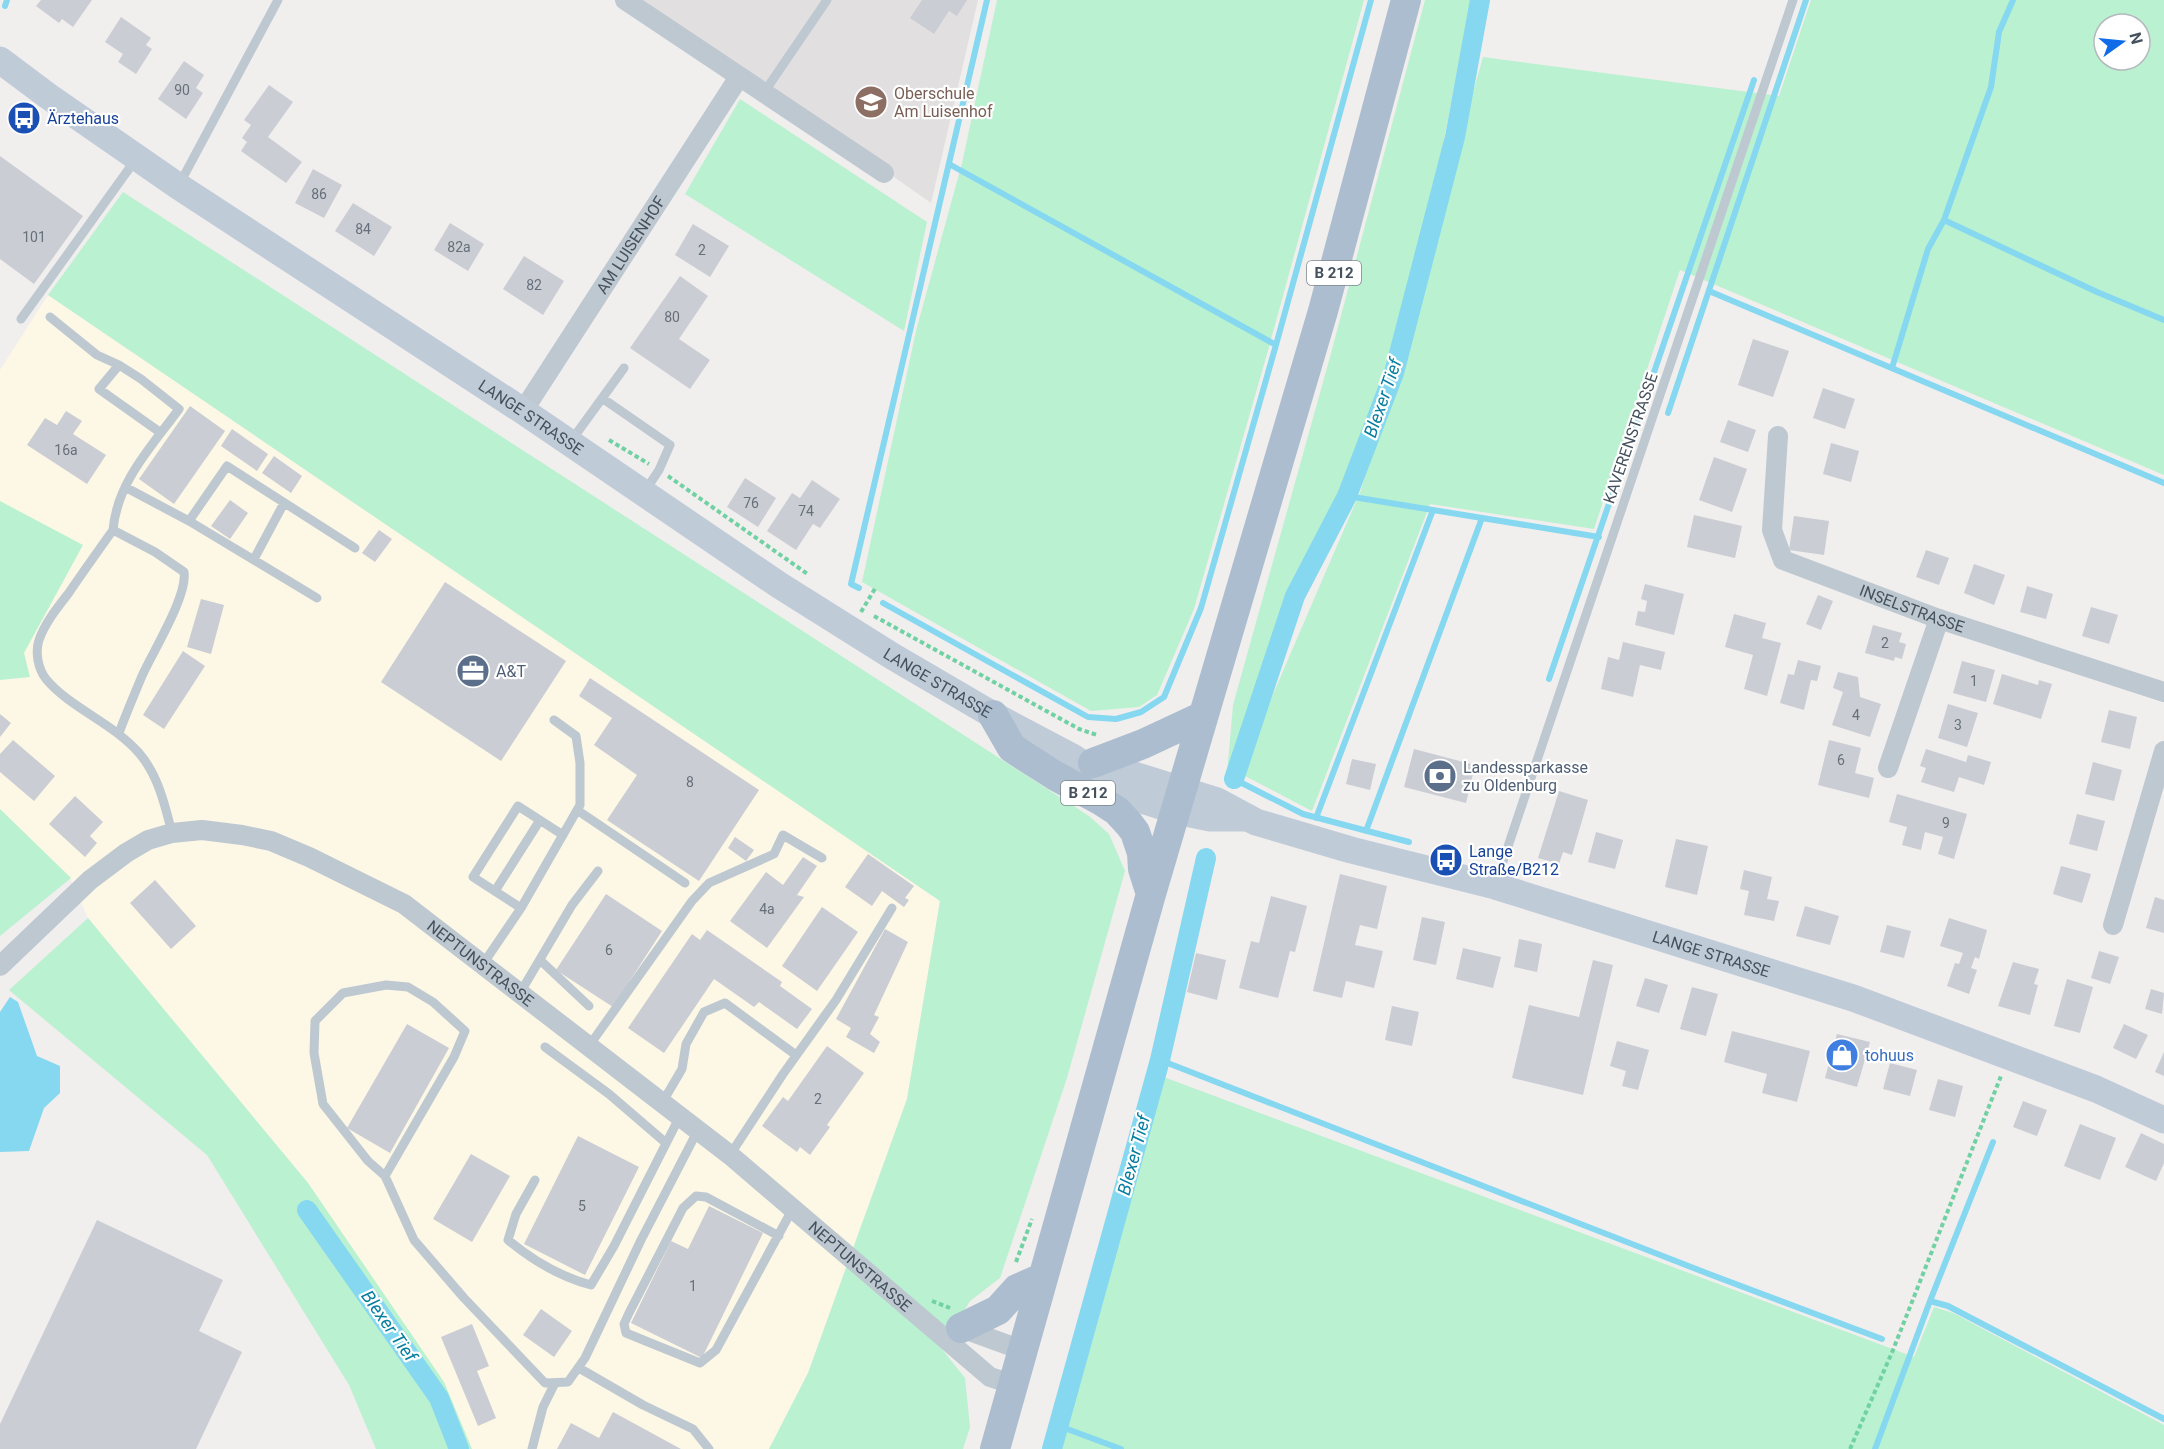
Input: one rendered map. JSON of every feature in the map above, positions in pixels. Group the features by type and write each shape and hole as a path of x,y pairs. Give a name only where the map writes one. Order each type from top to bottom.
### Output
{"main road":[{"name":"B 212","path":"994,1449 1151,894 1323,311 1406,0"},
{"name":"B 212","path":"993,715 1012,748 1117,811 1129,824 1135,832 1151,894"},
{"name":"B 212","path":"1090,752 1143,744 1203,716"},
{"path":"958,1319 998,1310 1017,1289 1042,1278"}],"street":[{"path":"625,0 884,173"},
{"name":"LANGE STRASSE","path":"0,60 178,186 523,411 576,434 643,494 778,585 993,715 1090,752 1180,800 1216,801 1248,818 1351,850 1495,886 1853,998 2097,1089 2164,1120"},
{"name":"AM LUISENHOF","path":"523,411 739,77"},
{"name":"INSELSTRASSE","path":"1778,436 1772,530 1783,560 1939,619 2164,692"},
{"path":"1888,768 1939,619"},
{"path":"2113,925 2164,751"},
{"name":"NEPTUNSTRASSE","path":"0,966 90,880 148,840 172,833 202,830 272,841 309,856 404,904 730,1155 792,1210 925,1308 990,1377 1012,1384"},
{"name":"NEPTUNSTRASSE","path":"925,1308 958,1319 1022,1350"}],"lane":[{"path":"178,186 279,0"},
{"path":"763,94 826,0"},
{"name":"KAVERENSTRASSE","path":"1495,886 1793,0"},
{"path":"21,319 137,157"},
{"path":"50,317 97,355 141,379 179,409 128,480 115,514 113,530 46,623 38,642 38,660 44,677 56,689 118,734 140,754 156,780 172,833"},
{"path":"119,365 99,389 161,433"},
{"path":"576,434 624,368"},
{"path":"602,398 670,445 659,470 643,494"},
{"path":"189,521 227,466 356,548"},
{"path":"125,487 189,521 317,598"},
{"path":"254,559 284,503"},
{"path":"113,530 155,552 184,572 185,580 176,607 142,675 118,734"},
{"path":"483,964 521,908 580,805 580,763 576,736 554,720"},
{"path":"521,908 473,877 478,868 518,806 564,835"},
{"path":"577,810 685,883"},
{"path":"495,891 540,820"},
{"path":"589,1046 692,901 709,882 774,854 783,835 822,858"},
{"path":"520,993 572,905 598,871"},
{"path":"730,1155 796,1055 836,1000 892,908"},
{"path":"540,960 589,1006"},
{"path":"385,1176 454,1057 465,1031 433,1002 408,987 386,985 344,993 315,1021 314,1053 323,1104 368,1161 385,1176 414,1240 464,1298 545,1383 568,1382 585,1358 641,1240 698,1130"},
{"path":"662,1103 682,1069 686,1044 704,1012 725,1003 796,1055"},
{"path":"545,1047 609,1094 666,1143"},
{"path":"535,1180 516,1214 508,1240 522,1252 551,1269 574,1281 591,1285 614,1246 680,1116"},
{"path":"778,1236 706,1197 696,1196 683,1208 629,1313 624,1324 626,1333 700,1363 716,1350 778,1236 792,1210"},
{"path":"579,1368 643,1405 693,1429 709,1449"},
{"path":"532,1449 543,1407 555,1383"}],"path":[{"path":"576,434 659,470 815,579"},
{"path":"854,604 863,609 876,587"},
{"path":"873,615 1079,729 1090,752"},
{"path":"1850,1449 1893,1350 2005,1065"},
{"path":"925,1308 958,1319"}],"shaded area":[{"name":"Oberschule Am Luisenhof","path":"643,0 978,0 931,203"},
{"path":"48,295 940,901 907,1099 808,1373 769,1449 472,1449 444,1382 308,1183 88,918 70,878 0,809 0,370"}],"green space":[{"path":"997,0 1364,0 1194,609 1157,695 1139,707 1091,711 862,582 916,331 962,163"},
{"path":"1425,0 1471,0 1439,165 1387,366 1345,484 1286,596 1227,774 1233,705 1330,357"},
{"path":"1811,0 2164,0 2164,475 1680,270 1594,529 1430,504 1312,811 1245,776 1243,764 1361,490 1483,57 1779,96"},
{"path":"740,99 927,222 904,331 685,194"},
{"path":"123,192 1089,816 1109,834 1125,871 1067,1078 1000,1278 970,1301 941,1348 965,1378 970,1427 963,1449 769,1449 808,1373 907,1099 940,901 48,295"},
{"path":"0,501 83,545 24,653 30,677 0,680"},
{"path":"0,809 71,878 0,936"},
{"path":"88,918 308,1183 444,1382 472,1449 376,1449 349,1385 207,1155 9,990"},
{"path":"1161,1076 1914,1357 1934,1307 1953,1313 2164,1425 2164,1449 1057,1449"}],"water":[{"path":"10,997 18,1002 37,1056 60,1066 60,1093 44,1108 29,1151 0,1152 0,1012"}],"building":[{"path":"41,0 92,0 73,27 62,19 59,23 36,6"},
{"path":"922,0 967,0 957,16 949,11 934,34 910,18"},
{"path":"121,17 151,38 146,45 152,49 136,74 118,62 123,54 105,42"},
{"path":"184,61 204,75 196,88 203,93 186,119 158,99"},
{"path":"269,85 293,102 268,137 302,162 286,183 241,151 247,142 242,138 251,125 244,120"},
{"path":"0,156 83,216 34,284 0,259"},
{"path":"313,169 342,185 324,218 295,203"},
{"path":"353,203 392,227 374,256 335,231"},
{"path":"450,223 484,244 468,271 434,250"},
{"path":"693,224 729,246 710,277 675,255"},
{"path":"524,256 564,281 543,315 503,289"},
{"path":"680,276 708,296 679,339 710,360 690,389 630,348"},
{"path":"1753,339 1789,351 1773,397 1738,385"},
{"path":"1823,388 1855,399 1845,429 1813,418"},
{"path":"190,406 225,431 174,504 139,479"},
{"path":"66,411 82,421 73,434 106,455 87,484 27,445 45,418 57,425"},
{"path":"1728,420 1756,430 1748,452 1720,442"},
{"path":"232,429 268,454 257,471 221,446"},
{"path":"1831,443 1859,451 1851,482 1823,474"},
{"path":"274,456 302,476 291,493 262,473"},
{"path":"1714,457 1747,469 1732,512 1699,500"},
{"path":"745,478 776,498 758,527 727,507"},
{"path":"812,480 840,499 820,528 813,524 796,550 767,531 792,493 800,498"},
{"path":"230,500 248,513 230,539 211,526"},
{"path":"1694,515 1742,526 1735,558 1687,547"},
{"path":"1794,516 1829,521 1824,555 1789,550"},
{"path":"379,530 392,539 375,562 362,553"},
{"path":"1926,550 1949,558 1939,585 1916,577"},
{"path":"1974,564 2005,575 1994,605 1964,593"},
{"name":"A&T","path":"445,582 566,661 501,761 381,682"},
{"path":"1645,584 1684,594 1674,635 1635,625 1638,611 1645,612 1647,601 1641,599"},
{"path":"2027,586 2053,594 2046,619 2020,612"},
{"path":"1818,595 1833,601 1821,630 1806,624"},
{"path":"201,599 224,605 211,654 187,647"},
{"path":"2091,607 2118,615 2109,644 2082,636"},
{"path":"1734,614 1766,623 1762,638 1781,643 1767,696 1744,689 1753,655 1725,647"},
{"path":"1873,625 1902,633 1899,642 1906,644 1902,659 1895,657 1894,661 1865,653"},
{"path":"1623,642 1665,652 1661,670 1640,665 1633,697 1601,689 1608,657 1619,660"},
{"path":"183,651 205,666 164,729 143,715"},
{"path":"1798,660 1821,666 1817,681 1811,680 1804,710 1780,703 1788,674 1794,675"},
{"path":"1962,661 1995,670 1986,702 1953,693"},
{"path":"1838,672 1858,677 1860,697 1881,704 1870,737 1832,725 1843,692 1833,688"},
{"path":"2002,674 2038,685 2039,680 2052,684 2041,719 1993,704"},
{"path":"590,678 759,790 699,881 607,820 637,775 594,745 612,718 579,696"},
{"path":"1948,704 1978,713 1967,747 1938,738"},
{"path":"2109,710 2137,717 2130,749 2101,742"},
{"path":"0,714 11,723 0,737"},
{"path":"13,740 55,776 34,801 0,772 0,754"},
{"path":"1829,740 1861,748 1855,773 1874,778 1869,798 1818,785"},
{"name":"Landessparkasse zu Oldenburg","path":"1414,749 1475,765 1466,803 1404,787"},
{"path":"1926,749 1966,762 1968,755 1991,762 1984,785 1959,777 1954,792 1921,782 1926,768 1920,766"},
{"path":"1352,759 1376,764 1370,790 1346,784"},
{"path":"2093,762 2122,770 2114,801 2085,794"},
{"path":"1559,791 1588,800 1572,855 1563,852 1559,864 1538,858"},
{"path":"1897,794 1967,814 1954,859 1938,854 1943,837 1925,832 1921,850 1902,845 1907,827 1889,822"},
{"path":"75,796 103,822 90,836 97,843 85,857 49,824"},
{"path":"2077,814 2105,821 2097,851 2069,844"},
{"path":"1596,832 1623,840 1615,869 1588,862"},
{"path":"735,837 754,850 746,861 728,848"},
{"path":"1676,839 1708,846 1697,895 1665,887"},
{"path":"868,854 914,886 905,898 909,900 904,907 882,891 872,906 845,887"},
{"path":"803,857 817,866 797,895 804,897 767,948 730,921 766,872 783,885"},
{"path":"2061,866 2091,874 2082,903 2053,894"},
{"path":"1744,870 1772,877 1767,899 1779,901 1774,921 1744,915 1749,891 1740,889"},
{"path":"1340,874 1387,886 1377,929 1360,925 1355,945 1383,951 1374,988 1346,981 1342,998 1313,991"},
{"path":"155,880 196,926 171,949 130,903"},
{"path":"606,894 662,931 613,1007 556,970"},
{"path":"1271,896 1307,906 1295,952 1290,951 1278,998 1239,988 1251,941 1259,943"},
{"path":"2155,897 2164,900 2164,933 2146,928"},
{"path":"1805,906 1839,916 1830,945 1796,936"},
{"path":"822,907 858,932 817,991 782,966"},
{"path":"1422,917 1445,922 1436,965 1413,960"},
{"path":"1949,918 1987,930 1979,959 1975,957 1971,968 1977,970 1969,994 1947,986 1955,963 1959,964 1963,953 1940,946"},
{"path":"1887,925 1911,931 1904,958 1880,952"},
{"path":"885,929 908,942 874,1015 879,1017 870,1034 880,1042 874,1053 846,1037 851,1028 836,1019"},
{"path":"707,930 782,982 780,986 812,1009 797,1029 759,1002 754,1007 714,979 664,1053 628,1028 692,934 700,940"},
{"path":"1519,939 1542,944 1537,972 1514,967"},
{"path":"1463,948 1501,957 1493,988 1456,979"},
{"path":"2099,951 2119,957 2110,984 2091,978"},
{"path":"1196,953 1226,960 1217,1000 1187,992"},
{"path":"1593,960 1613,965 1583,1095 1512,1078 1529,1005 1579,1017"},
{"path":"2013,962 2039,969 2034,984 2038,985 2030,1015 1998,1006"},
{"path":"1645,978 1668,985 1659,1013 1636,1006"},
{"path":"2067,979 2093,987 2080,1033 2054,1026"},
{"path":"1692,987 1718,994 1706,1036 1680,1029"},
{"path":"2151,989 2164,993 2162,1014 2145,1009"},
{"path":"1392,1006 1419,1012 1412,1046 1385,1040"},
{"path":"407,1024 449,1048 390,1153 347,1128"},
{"path":"2124,1024 2148,1035 2136,1059 2113,1048"},
{"path":"1732,1031 1810,1051 1797,1102 1762,1093 1767,1074 1724,1062"},
{"path":"1837,1034 1870,1042 1857,1087 1825,1078"},
{"path":"1617,1041 1649,1050 1638,1090 1622,1086 1626,1071 1610,1066"},
{"path":"827,1046 864,1073 827,1125 830,1127 810,1155 800,1147 797,1152 762,1126 783,1097 788,1101"},
{"path":"2164,1052 2164,1076 2155,1072"},
{"path":"1890,1063 1917,1070 1910,1096 1883,1089"},
{"path":"1938,1079 1963,1086 1955,1117 1929,1110"},
{"path":"2023,1101 2047,1110 2037,1136 2013,1127"},
{"path":"2080,1124 2116,1138 2100,1180 2064,1166"},
{"path":"2141,1133 2164,1144 2164,1163 2156,1181 2125,1167"},
{"path":"578,1136 639,1167 585,1275 524,1244"},
{"path":"471,1154 510,1176 472,1242 433,1219"},
{"path":"709,1206 763,1233 702,1358 631,1323 671,1241 688,1249"},
{"path":"97,1220 223,1280 199,1331 242,1352 196,1449 0,1449 0,1424"},
{"path":"541,1309 572,1331 554,1357 523,1335"},
{"path":"472,1324 489,1366 477,1371 496,1418 478,1426 441,1337"},
{"path":"613,1412 681,1449 557,1449 571,1423 599,1438"}],"waterway":[{"path":"5,6 7,0"},
{"path":"859,588 851,584 987,0"},
{"path":"883,603 1088,717 1116,719 1141,712 1164,697 1201,608 1371,0"},
{"name":"Blexer Tief","path":"1234,779 1295,596 1347,496 1394,373 1455,137 1480,0"},
{"path":"1668,413 1806,0"},
{"path":"1892,368 1928,249 1944,220 1991,87 1999,32 2013,0"},
{"path":"1549,679 1754,80"},
{"path":"949,164 1276,345"},
{"path":"1944,220 2097,292 2164,320"},
{"path":"1709,291 2164,483"},
{"path":"1347,496 1599,537"},
{"path":"1316,818 1433,510"},
{"path":"1366,831 1482,518"},
{"path":"1234,779 1303,814 1409,842"},
{"name":"Blexer Tief","path":"1052,1449 1160,1060 1206,858"},
{"path":"1160,1060 1882,1339"},
{"path":"1875,1449 1993,1142"},
{"name":"Blexer Tief","path":"307,1210 439,1398 459,1449"},
{"path":"1930,1301 1948,1306 2164,1419"},
{"path":"1059,1426 1121,1449"}],"place":[{"name":"Oberschule Am Luisenhof","path":"871,102"},
{"name":"Ärztehaus","path":"24,118"},
{"name":"A&T","path":"473,671"},
{"name":"Landessparkasse zu Oldenburg","path":"1440,776"},
{"name":"Lange Straße/B212","path":"1446,860"},
{"name":"tohuus","path":"1842,1055"}]}
